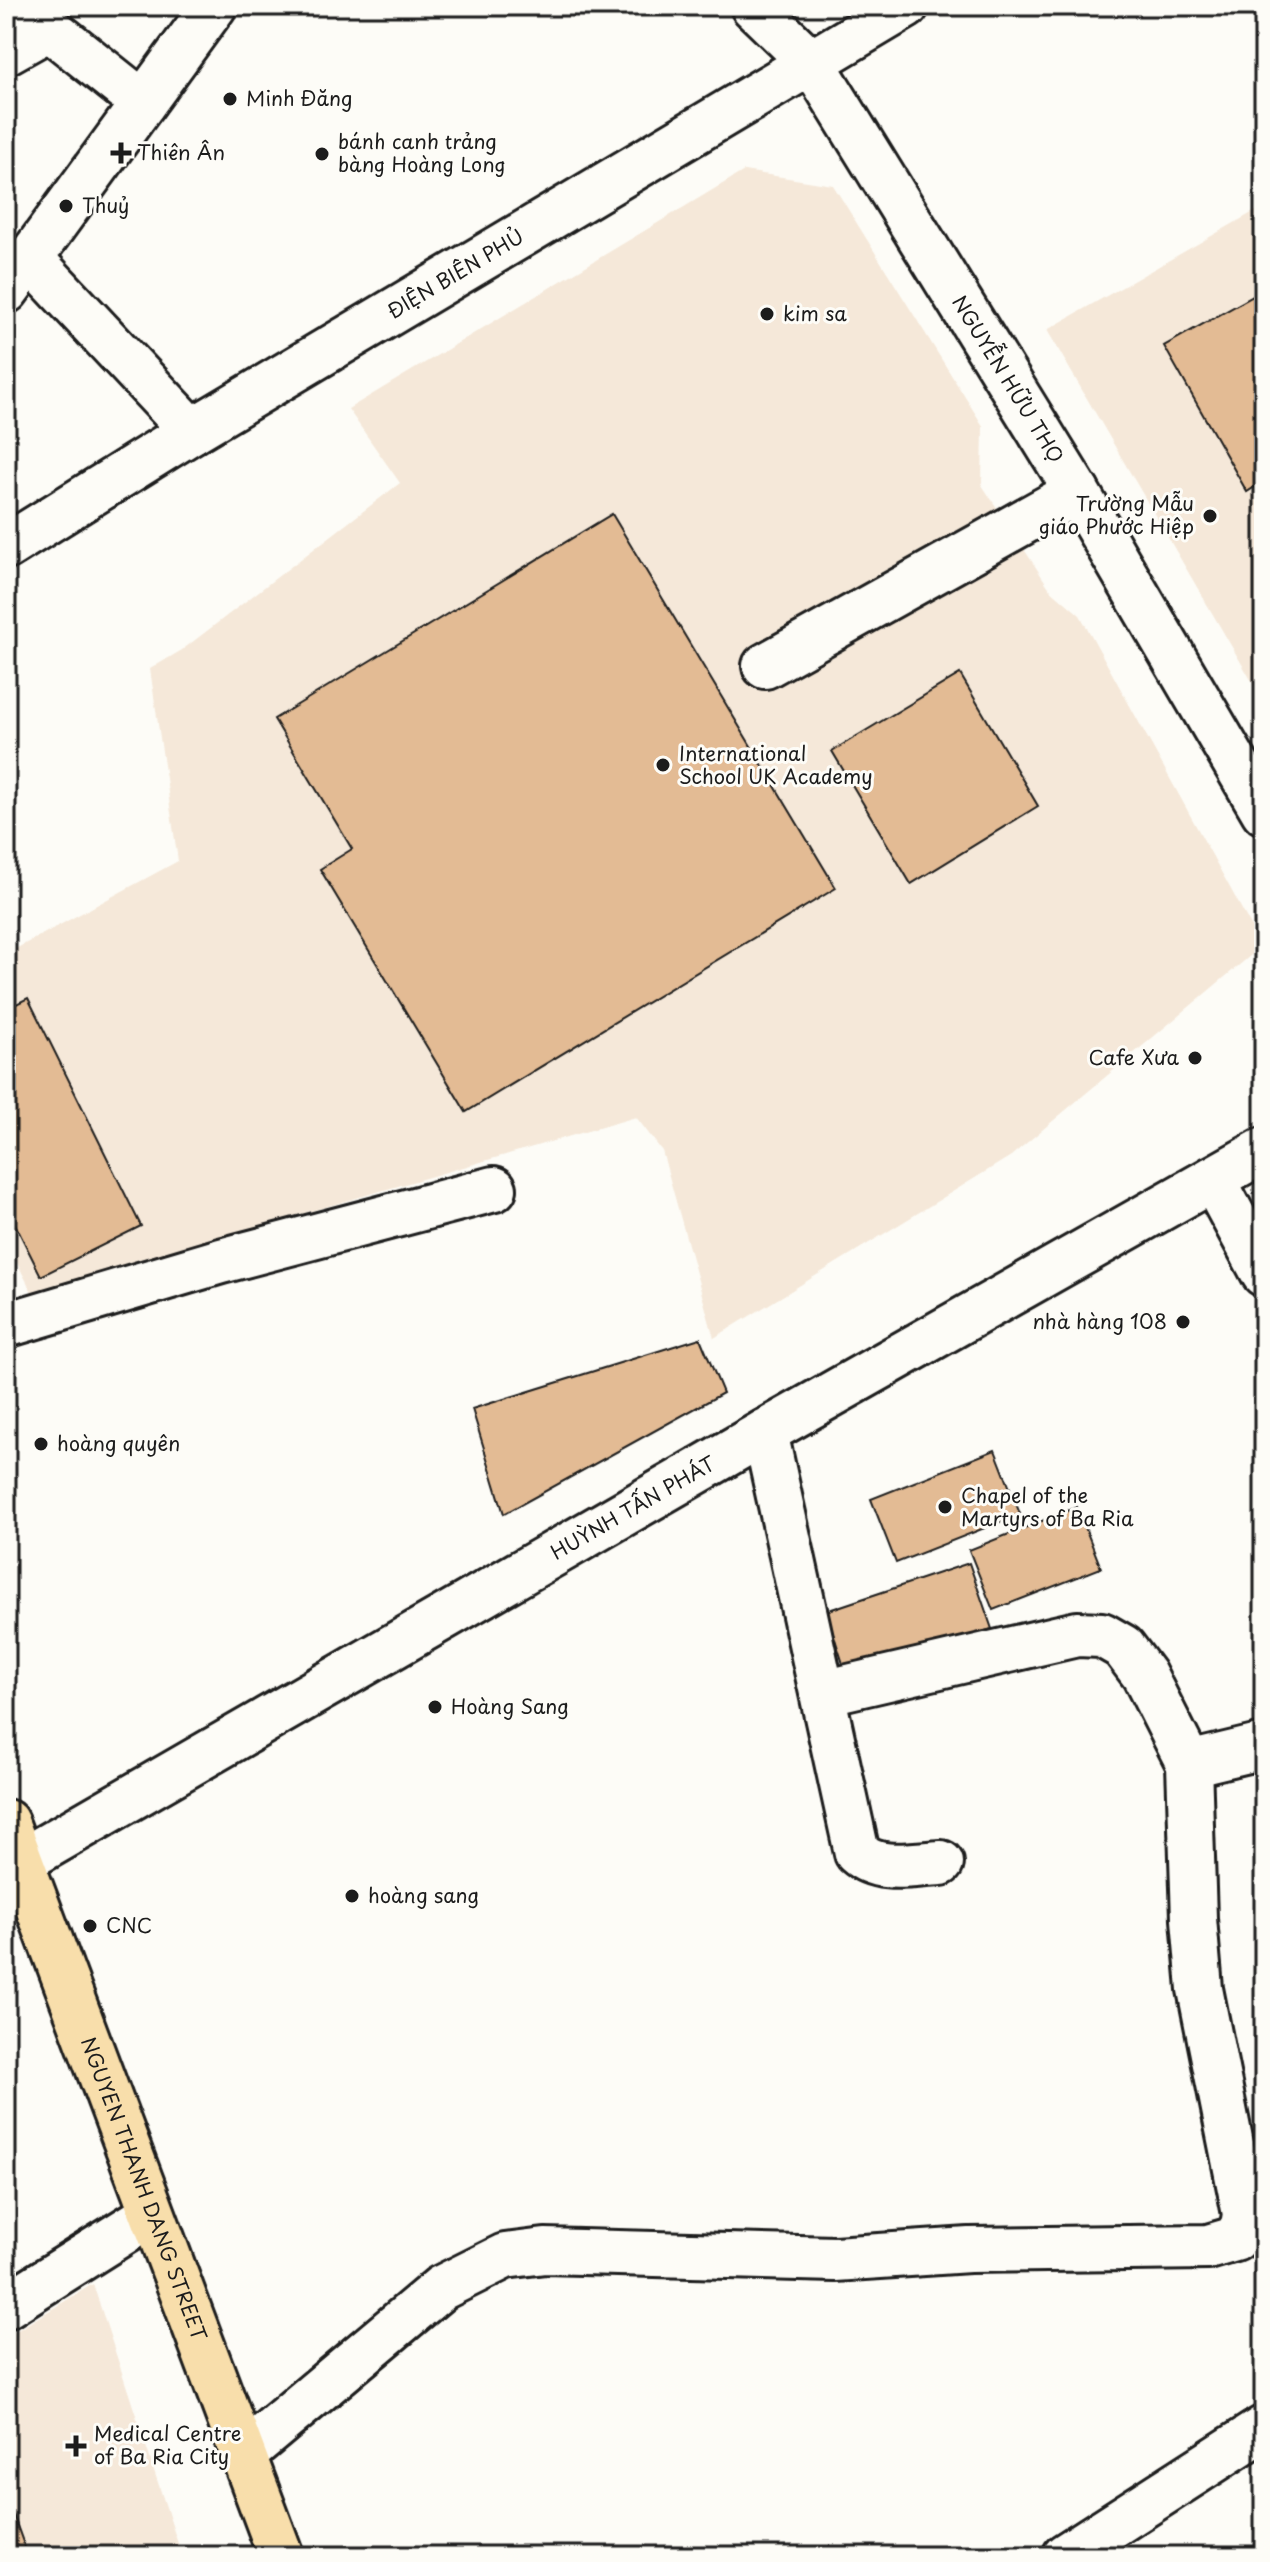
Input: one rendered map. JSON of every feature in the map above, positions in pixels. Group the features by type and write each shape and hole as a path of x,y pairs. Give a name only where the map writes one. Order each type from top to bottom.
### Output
{"main road":[{"name":"NGUYEN THANH DANG STREET","path":"11,1851 281,2556"}],"street":[{"path":"192,431 18,274 214,6"},
{"name":"NGUYỄN HỮU THỌ","path":"753,6 813,64 1077,492 1264,812"},
{"name":"ĐIỆN BIÊN PHỦ","path":"6,547 192,431 906,6"},
{"path":"6,52 40,17 143,103"},
{"path":"765,666 1077,492"},
{"name":"HUỲNH TẤN PHÁT","path":"11,1851 765,1432 1264,1150"},
{"path":"1213,1179 1264,1274"},
{"path":"6,1325 221,1261 494,1189"},
{"path":"765,1432 857,1853 866,1861 880,1866 941,1863"},
{"path":"242,2455 441,2288 505,2256 545,2251 835,2259 969,2250 1208,2247 1235,2239 1243,2226 1245,2214 1200,1989 1194,1919 1189,1764 1144,1675 1123,1647 1102,1635 1077,1634 823,1693"},
{"path":"1189,1764 1264,1746"},
{"path":"6,2306 152,2214"},
{"path":"1065,2556 1264,2428"}],"shaded area":[{"name":"International School UK Academy","path":"744,171 833,185 983,426 982,485 1050,589 1080,615 1262,946 1011,1156 714,1338 662,1151 636,1117 32,1292 6,1241 6,954 178,861 150,669 182,650 400,483 348,409"},
{"name":"Trường Mẫu giáo Phước Hiệp","path":"1264,206 1264,702 1047,330"},
{"name":"Medical Centre of Ba Ria City","path":"93,2284 182,2556 6,2556 6,2337"}],"building":[{"path":"1264,290 1264,481 1247,492 1164,346"},
{"path":"612,514 836,888 466,1112 320,869 352,849 274,719"},
{"path":"960,674 1038,806 911,884 832,751"},
{"path":"28,998 141,1226 41,1276 6,1206 6,1009"},
{"path":"700,1338 723,1393 504,1514 472,1409"},
{"name":"Chapel of the Martyrs of Ba Ria","path":"995,1450 1020,1514 896,1563 871,1499"},
{"path":"1077,1507 1101,1568 993,1610 969,1550"},
{"path":"969,1563 992,1629 845,1670 826,1611"},
{"path":"6,2495 28,2556 6,2556"}],"place":[{"name":"Minh Đăng","path":"230,99"},
{"name":"Thiên Ân","path":"121,153"},
{"name":"bánh canh trảng bàng Hoàng Long","path":"322,154"},
{"name":"Thuỷ","path":"66,206"},
{"name":"kim sa","path":"767,314"},
{"name":"Trường Mẫu giáo Phước Hiệp","path":"1210,516"},
{"name":"International School UK Academy","path":"663,765"},
{"name":"Cafe Xưa","path":"1195,1058"},
{"name":"nhà hàng 108","path":"1183,1322"},
{"name":"hoàng quyên","path":"41,1444"},
{"name":"Chapel of the Martyrs of Ba Ria","path":"945,1507"},
{"name":"Hoàng Sang","path":"435,1707"},
{"name":"hoàng sang","path":"352,1896"},
{"name":"CNC","path":"90,1926"},
{"name":"Medical Centre of Ba Ria City","path":"76,2446"}]}
